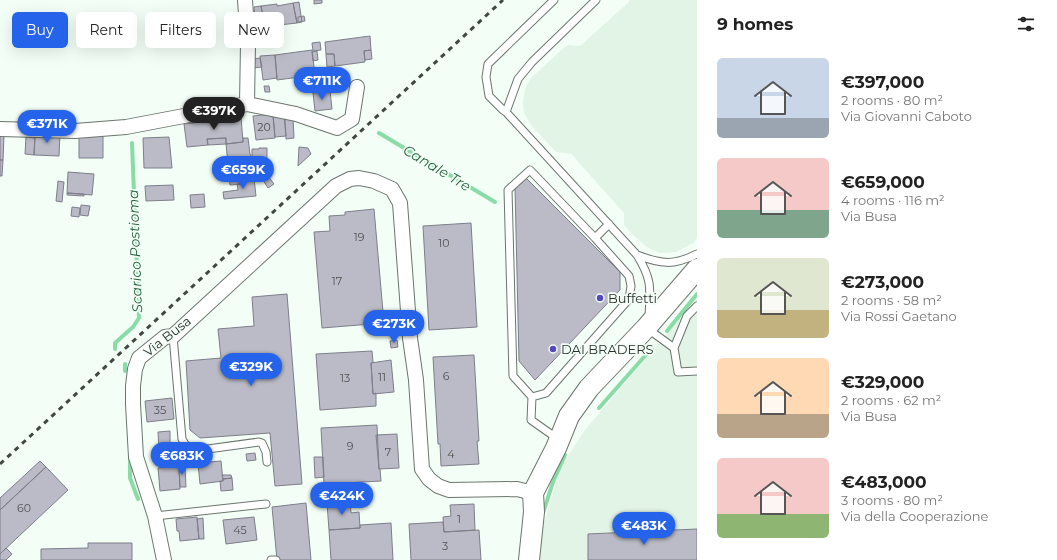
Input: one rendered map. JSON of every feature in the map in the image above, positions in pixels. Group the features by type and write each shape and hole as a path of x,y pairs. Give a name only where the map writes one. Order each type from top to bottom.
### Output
{"street":[{"path":"246,0 248,43 247,104"},
{"path":"0,129 75,131 126,127 247,104 296,114 337,128 352,119 357,87"},
{"name":"Via Busa","path":"164,560 155,516 136,457 133,386 135,369 139,358 165,337 173,336 336,186 350,179 367,179 382,183 392,189 400,203 410,338 416,380 422,469 429,480 444,489 517,490 533,493"},
{"path":"529,560 534,512 533,493 569,416 589,388 648,326 697,269"}],"lane":[{"path":"554,0 488,64 486,77 489,96 506,112 637,255 646,269 650,283 648,326 674,348"},
{"path":"506,112 518,79 532,62 596,0"},
{"path":"532,397 546,393 629,298 631,286 629,276 530,170 508,190 513,376 532,397 531,420 559,440"},
{"path":"595,238 608,224"},
{"path":"637,255 652,260 672,263 697,254"},
{"path":"697,306 687,316 674,348 678,372 697,371"},
{"path":"173,336 182,439 188,449 193,451 259,442 262,443 265,450 267,462"},
{"path":"155,516 266,504"},
{"path":"271,560 276,560"}],"shaded area":[{"path":"629,0 697,0 697,238 693,243 676,252 659,253 647,247 635,237 624,225 624,213 572,154 556,152 531,125 524,113 523,102 525,89 530,79 567,45 580,46 629,2"},
{"path":"697,299 697,560 539,560 539,539 562,465 585,430"}],"building":[{"path":"314,0 322,0 322,3 314,4"},
{"path":"299,2 302,22 297,23 293,3"},
{"path":"293,3 297,23 284,24 284,12 262,12 261,6 277,4 277,6"},
{"path":"261,6 262,12 254,12 254,7"},
{"path":"304,16 305,21 298,22 298,17"},
{"path":"370,36 371,50 364,51 365,62 335,66 334,54 326,54 325,42"},
{"path":"320,42 321,50 313,51 312,43"},
{"path":"312,50 315,75 277,80 275,55"},
{"path":"371,50 372,59 365,60 364,51"},
{"path":"317,51 318,60 313,61 312,52"},
{"path":"326,54 334,54 335,66 327,67"},
{"path":"275,55 277,78 263,80 260,56"},
{"path":"260,58 262,67 253,68 252,59"},
{"path":"336,81 337,89 330,90 329,82"},
{"path":"264,86 269,86 270,92 265,92"},
{"path":"330,91 332,109 315,111 313,93"},
{"path":"273,114 275,138 256,140 253,116"},
{"path":"284,115 286,136 275,137 273,116"},
{"path":"241,117 243,142 226,144 226,138 207,139 208,145 187,147 184,124 194,123 193,121"},
{"path":"293,118 294,138 286,139 285,119"},
{"path":"35,132 60,133 59,156 34,155"},
{"path":"79,134 103,134 103,158 79,158"},
{"path":"0,136 4,136 3,160 0,160"},
{"path":"26,137 35,138 34,155 25,154"},
{"path":"169,137 172,168 144,168 143,138"},
{"path":"226,138 226,144 208,145 207,139"},
{"path":"243,138 248,138 250,154 263,177 243,179 244,184 230,185 226,144 243,142"},
{"path":"299,147 308,148 311,154 298,166"},
{"path":"267,148 267,161 260,161 260,157 252,157 252,149"},
{"path":"0,160 3,160 2,176 0,176"},
{"path":"68,172 94,174 92,195 67,193"},
{"path":"268,176 274,184 268,188 263,180"},
{"path":"525,177 620,272 620,290 535,380 519,361 515,187"},
{"path":"254,178 256,196 224,199 223,192 238,190 237,184 244,184 243,179"},
{"path":"58,181 64,182 62,202 56,201"},
{"path":"173,185 174,200 146,201 145,186"},
{"path":"67,193 84,194 84,196 67,195"},
{"path":"204,194 205,207 191,208 190,195"},
{"path":"81,205 90,206 88,216 80,215"},
{"path":"72,207 80,208 79,217 71,216"},
{"path":"374,209 384,323 322,328 314,232 330,231 329,216 345,215 345,212"},
{"path":"471,223 477,327 429,330 423,226"},
{"path":"287,294 302,484 275,486 270,433 200,438 190,430 186,361 221,358 218,329 254,326 252,297"},
{"path":"397,340 398,347 391,348 390,341"},
{"path":"372,351 373,362 371,363 373,394 376,393 376,406 320,410 316,354"},
{"path":"474,355 479,464 441,466 440,444 438,444 433,357"},
{"path":"391,360 394,392 373,394 371,363"},
{"path":"172,398 174,419 147,422 145,401"},
{"path":"377,425 381,481 324,484 321,428"},
{"path":"170,431 170,451 159,451 158,432"},
{"path":"397,434 399,468 379,469 376,435"},
{"path":"255,453 256,460 247,461 246,454"},
{"path":"314,457 323,457 324,477 315,478"},
{"path":"40,461 46,467 0,510 0,498"},
{"path":"221,461 223,481 200,484 198,463"},
{"path":"179,466 180,489 160,491 158,468"},
{"path":"179,466 185,466 186,487 180,487"},
{"path":"46,467 68,490 0,554 0,510"},
{"path":"222,475 231,475 232,478 223,479"},
{"path":"232,478 233,490 221,491 220,481 223,481 223,479"},
{"path":"350,501 351,513 359,512 360,528 329,530 327,503"},
{"path":"306,503 311,560 277,560 272,507"},
{"path":"474,504 475,530 444,532 443,517 451,516 450,505"},
{"path":"197,517 199,539 180,541 176,519"},
{"path":"254,517 257,540 226,544 223,520"},
{"path":"203,518 204,539 199,539 197,519"},
{"path":"443,522 444,532 479,530 481,560 411,560 409,524"},
{"path":"391,523 393,560 331,560 329,530 360,528 360,525"},
{"path":"697,529 697,560 588,560 588,534"},
{"path":"88,543 132,543 132,560 41,560 41,549 88,548"},
{"path":"6,548 12,554 6,560 0,560 0,554"}],"waterway":[{"name":"Canale Tre","path":"379,133 495,202"},
{"name":"Scarico Postioma","path":"115,349 115,343 133,327 139,318 132,143"},
{"path":"667,331 697,294"},
{"path":"599,408 652,348"},
{"name":"Scarico Postioma","path":"125,364 125,371"},
{"path":"543,513 553,482 565,455"},
{"name":"Scarico Postioma","path":"130,457 130,478 138,499"}],"railway":[{"path":"0,464 503,0"}],"place":[{"name":"Buffetti","path":"600,298"},
{"name":"DAI BRADERS","path":"553,349"}]}
